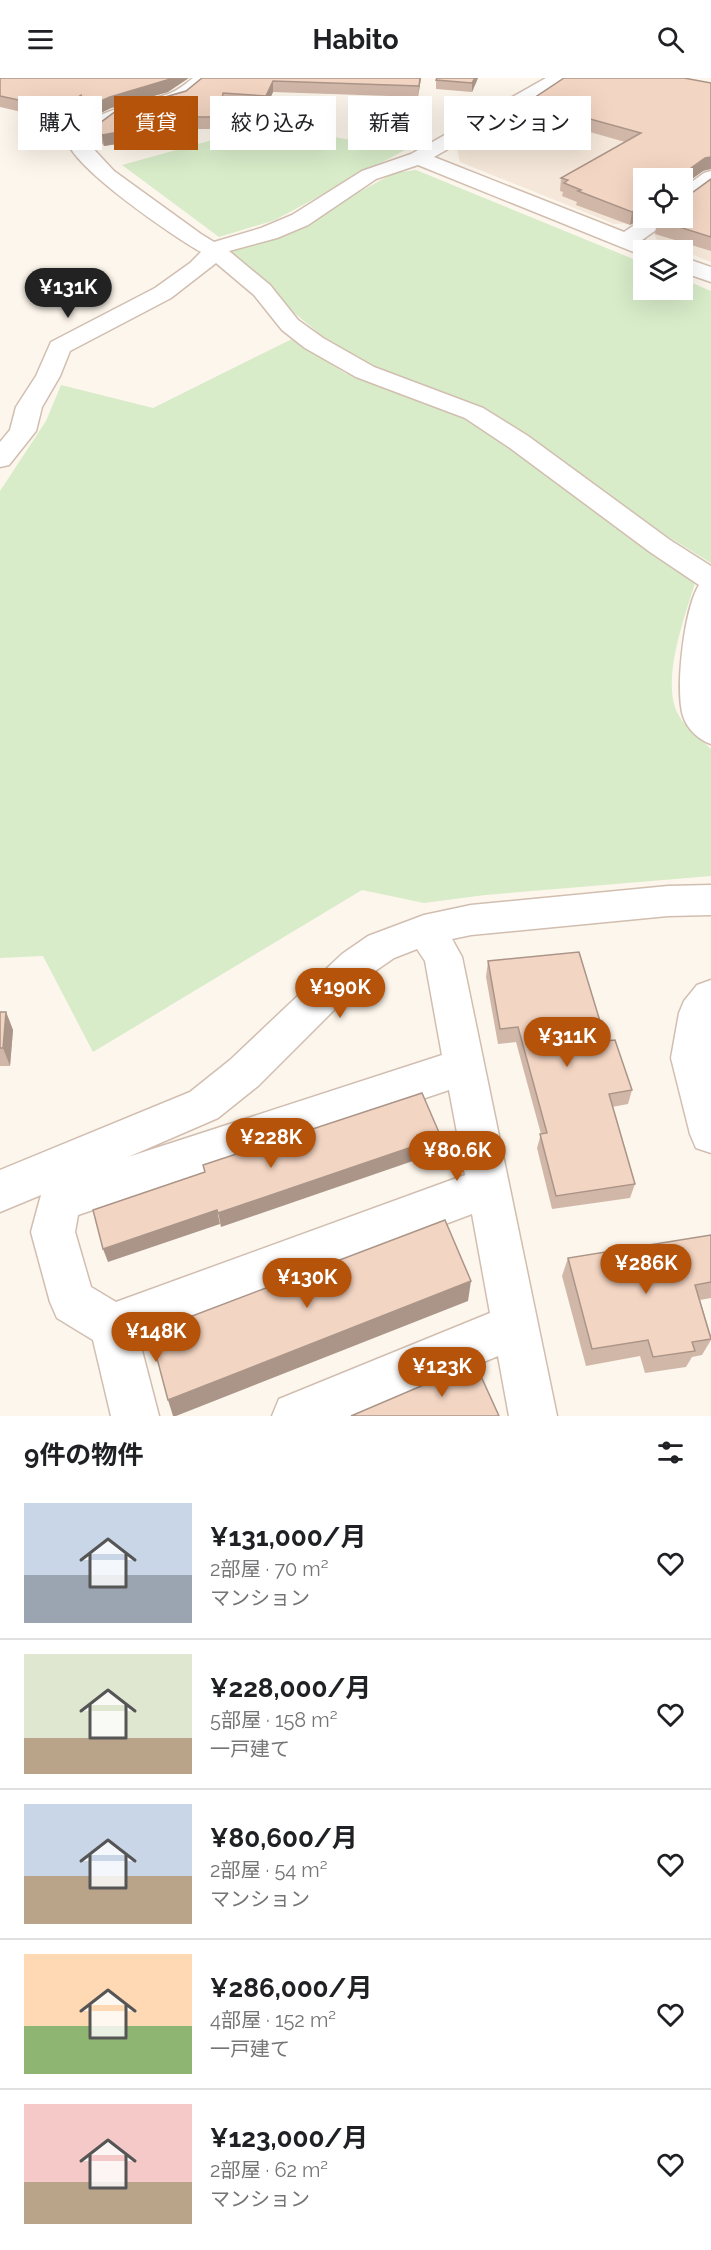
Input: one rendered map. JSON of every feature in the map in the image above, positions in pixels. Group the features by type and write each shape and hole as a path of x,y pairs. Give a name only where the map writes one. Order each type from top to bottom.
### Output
{"street":[{"path":"206,78 170,100 128,109 111,116 77,141 79,148 107,175 193,239 215,251 262,290 290,325 314,343 365,372 474,414 519,442 660,546 711,579"},
{"path":"0,459 23,431 29,407 48,376 60,347 163,293 198,268 224,245 269,233 300,219 369,175 418,158 559,78"},
{"path":"418,158 633,244"},
{"path":"693,191 711,177"},
{"path":"626,241 644,228"},
{"path":"693,268 711,275"},
{"path":"711,589 699,630 696,674 699,716 711,732"},
{"path":"0,1191 204,1105 244,1073 355,965 381,947 424,930 471,920 668,901 711,900"},
{"path":"424,930 443,957 533,1416"},
{"path":"711,997 698,1013 691,1058 711,1134"},
{"path":"135,1416 113,1326 73,1302 53,1233 60,1200 465,1066"},
{"path":"113,1326 488,1187"},
{"path":"296,1416 516,1326"}],"shaded area":[{"path":"575,83 590,96 552,96"},
{"path":"591,97 671,168 633,168 633,213 630,223 614,224 460,162 457,150 591,150"},
{"path":"711,191 711,262 693,255 693,240 657,240 654,234 662,228 693,228 693,208"}],"green space":[{"path":"336,137 348,140 348,150 405,150 275,220 219,237 122,165 176,150 198,150 198,144 210,141 210,150 336,150"},
{"path":"416,170 633,259 633,300 693,300 693,283 711,291 711,563 667,536 484,408 388,374 334,346 286,306 254,271 227,256 229,248 284,233 394,173"},
{"path":"292,339 345,373 457,415 492,435 696,580 676,648 672,685 679,716 711,749 711,876 485,895 424,903 362,890 93,1052 43,956 0,958 0,491 46,421 61,385 153,408"}],"building":[{"path":"0,78 171,78 102,100 102,96 81,95 18,96 18,100 0,96"},
{"path":"202,78 420,78 419,86 273,81 266,96 223,93 222,96 210,96 210,117 198,117 198,96 168,96 186,91"},
{"path":"437,78 475,78 472,83 436,80"},
{"path":"564,78 684,78 711,83 711,157 705,158 691,168 633,168 632,212 578,191 581,190 564,183 568,180 561,178 641,133 591,119 591,96 537,96"},
{"path":"114,112 114,133 102,135 102,122"},
{"path":"711,179 711,237 682,228 693,228 693,192"},
{"path":"579,952 606,1041 615,1040 632,1090 609,1094 635,1184 556,1196 540,1134 547,1133 518,1027 500,1029 488,961"},
{"path":"0,1012 6,1012 3,1048 0,1048"},
{"path":"422,1093 441,1137 218,1213 217,1210 103,1249 93,1210 205,1172 203,1165"},
{"path":"445,1220 471,1281 168,1400 150,1332"},
{"path":"711,1235 711,1282 695,1285 711,1339 692,1342 695,1351 653,1357 648,1340 592,1349 568,1258"},
{"path":"475,1363 499,1416 351,1416"}]}
